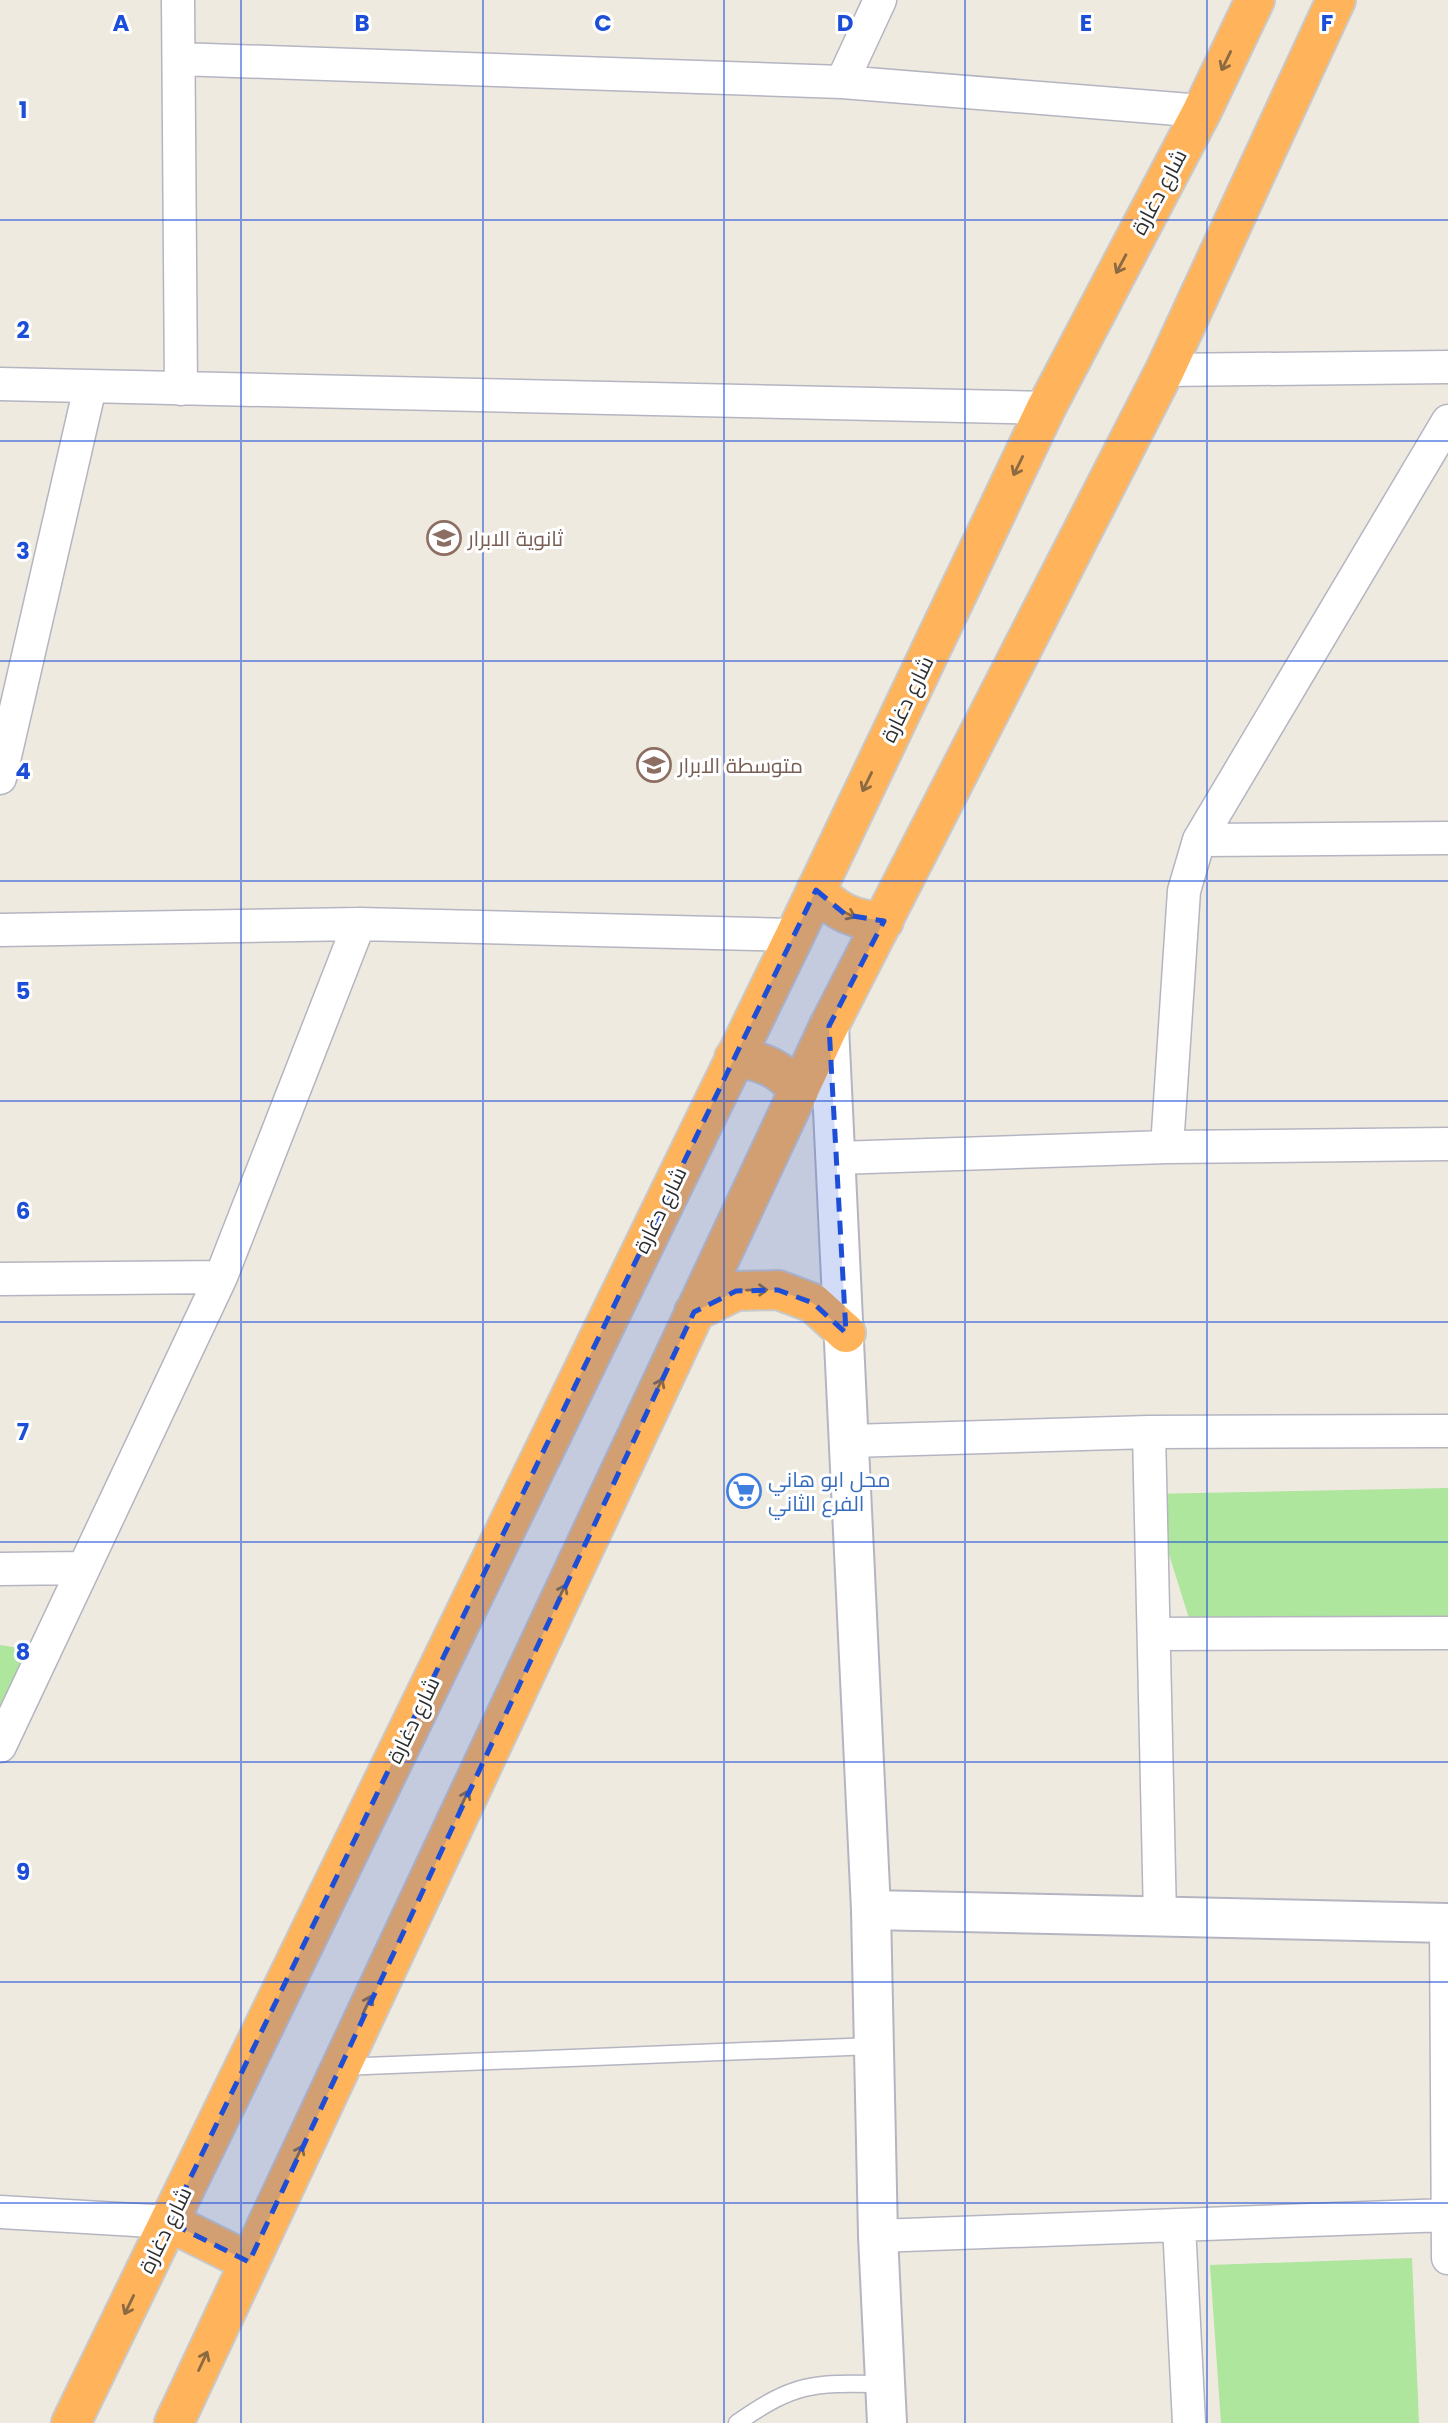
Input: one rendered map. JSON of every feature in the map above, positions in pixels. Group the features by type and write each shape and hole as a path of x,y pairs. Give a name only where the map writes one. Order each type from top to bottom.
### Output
{"highway":[{"name":"شارع دغارة","path":"71,2423 816,890 1046,408 1202,111 1255,0"},
{"path":"174,2423 338,2067 830,1026 1165,370 1336,0"},
{"path":"816,890 829,904 846,915 866,921 884,921"},
{"path":"734,1058 753,1059 772,1066 799,1091"},
{"path":"694,1312 736,1291 778,1290 813,1303 846,1333"},
{"path":"169,2222 249,2262"}],"street":[{"path":"178,0 181,388"},
{"path":"842,82 880,0"},
{"path":"179,58 842,82 1202,111"},
{"path":"1165,370 1448,367"},
{"path":"0,384 1046,408"},
{"path":"0,778 90,387"},
{"path":"1167,1147 1184,891 1199,840 1448,421"},
{"path":"1199,840 1448,838"},
{"path":"0,1746 221,1277 359,924"},
{"path":"0,930 359,924 794,934"},
{"path":"830,1026 871,1910 878,2236 887,2423"},
{"path":"837,1158 1167,1147 1448,1144"},
{"path":"0,1279 221,1277"},
{"path":"851,1441 1149,1432 1448,1431"},
{"path":"1149,1432 1160,1917"},
{"path":"0,1569 84,1568"},
{"path":"1154,1634 1448,1633"},
{"path":"871,1910 1447,1923 1448,2258"},
{"path":"0,2212 169,2222"},
{"path":"878,2236 1446,2215"},
{"path":"1180,2225 1189,2423"}],"lane":[{"path":"338,2067 873,2046"},
{"path":"737,2423 774,2398 817,2383 885,2384"}],"highlighted area":[{"path":"816,890 846,915 884,921 829,1026 846,1333 813,1303 778,1290 736,1291 694,1312 249,2262 169,2222"}],"green space":[{"path":"1448,1488 1448,1633 1194,1634 1150,1494"},
{"path":"0,1645 44,1652 0,1746"},
{"path":"1412,2258 1419,2423 1221,2423 1210,2265"}],"place":[{"name":"ثانوية الابرار","path":"444,538"},
{"name":"متوسطة الابرار","path":"654,765"},
{"name":"محل ابو هاني الفرع الثاني","path":"744,1491"}]}
